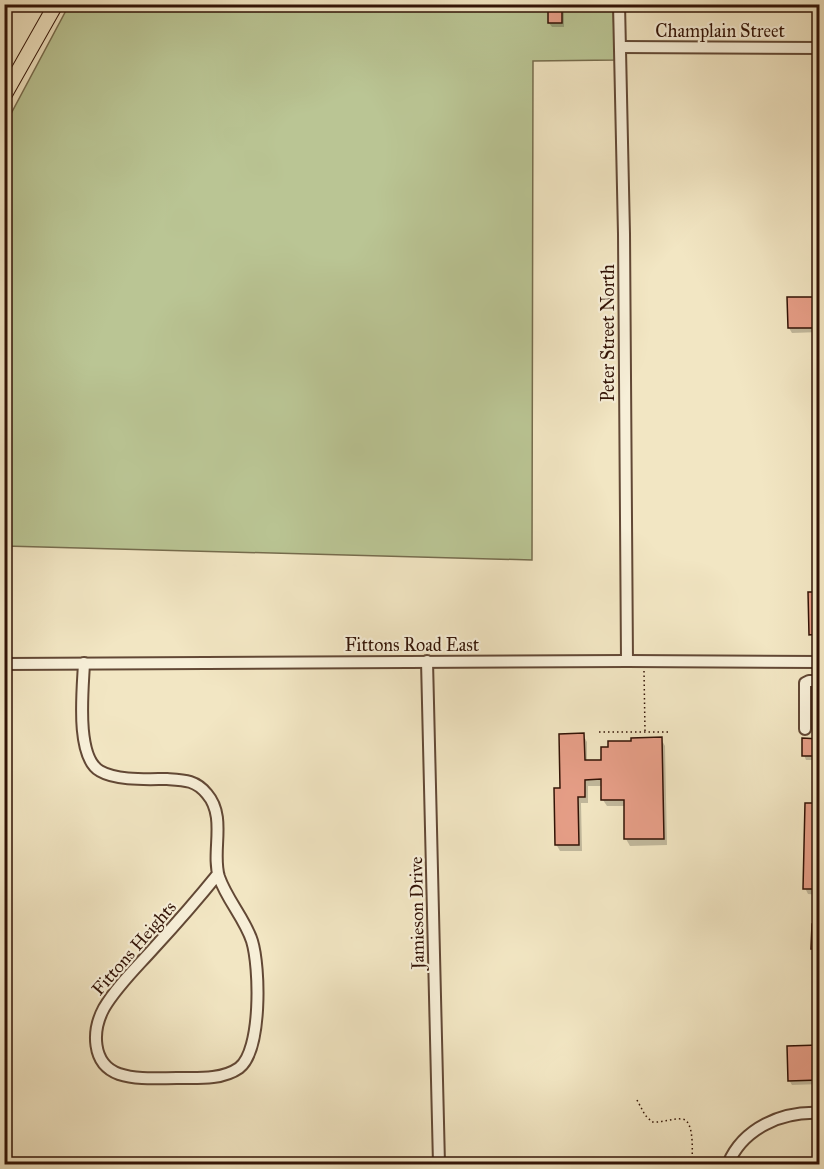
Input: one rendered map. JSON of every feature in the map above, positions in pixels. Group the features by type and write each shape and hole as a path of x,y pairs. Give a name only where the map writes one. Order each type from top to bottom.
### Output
{"main road":[{"path":"4,96 56,4"}],"street":[{"name":"Peter Street North","path":"619,4 625,246 627,661"},
{"name":"Champlain Street","path":"620,47 819,48"},
{"name":"Fittons Road East","path":"4,664 427,661 819,662"},
{"name":"Jamieson Drive","path":"427,661 439,1164"},
{"name":"Fittons Heights","path":"84,663 82,721 91,763 100,771 126,778 188,780 201,787 210,796 218,822 218,874 252,941 256,968 254,1041 241,1066 229,1074 200,1078 132,1077 116,1073 107,1066 98,1053 95,1041 97,1024 104,1008 125,980 195,903 218,874"},
{"path":"805,729 806,683 819,681"},
{"path":"728,1164 746,1137 768,1123 790,1115 819,1113"}],"path":[{"path":"644,667 645,731"},
{"path":"599,732 670,732"},
{"path":"637,1100 645,1115 652,1122 681,1119 687,1121 692,1138 692,1164"}],"green space":[{"path":"69,5 613,5 615,60 533,61 532,560 5,546 5,125"}],"building":[{"path":"548,4 562,4 562,23 548,23"},
{"path":"787,297 819,297 819,328 788,328"},
{"path":"808,592 819,592 819,634 809,635"},
{"path":"813,688 819,688 819,710 813,710"},
{"path":"584,733 585,760 601,760 601,747 608,747 608,741 662,737 664,839 624,839 624,800 601,800 601,779 585,780 585,797 578,797 579,845 555,845 554,788 560,788 559,734"},
{"path":"802,738 819,739 819,756 802,756"},
{"path":"805,803 819,803 819,889 803,889"},
{"path":"812,924 819,924 819,949 811,949"},
{"path":"819,1045 819,1080 788,1081 787,1046"}]}
